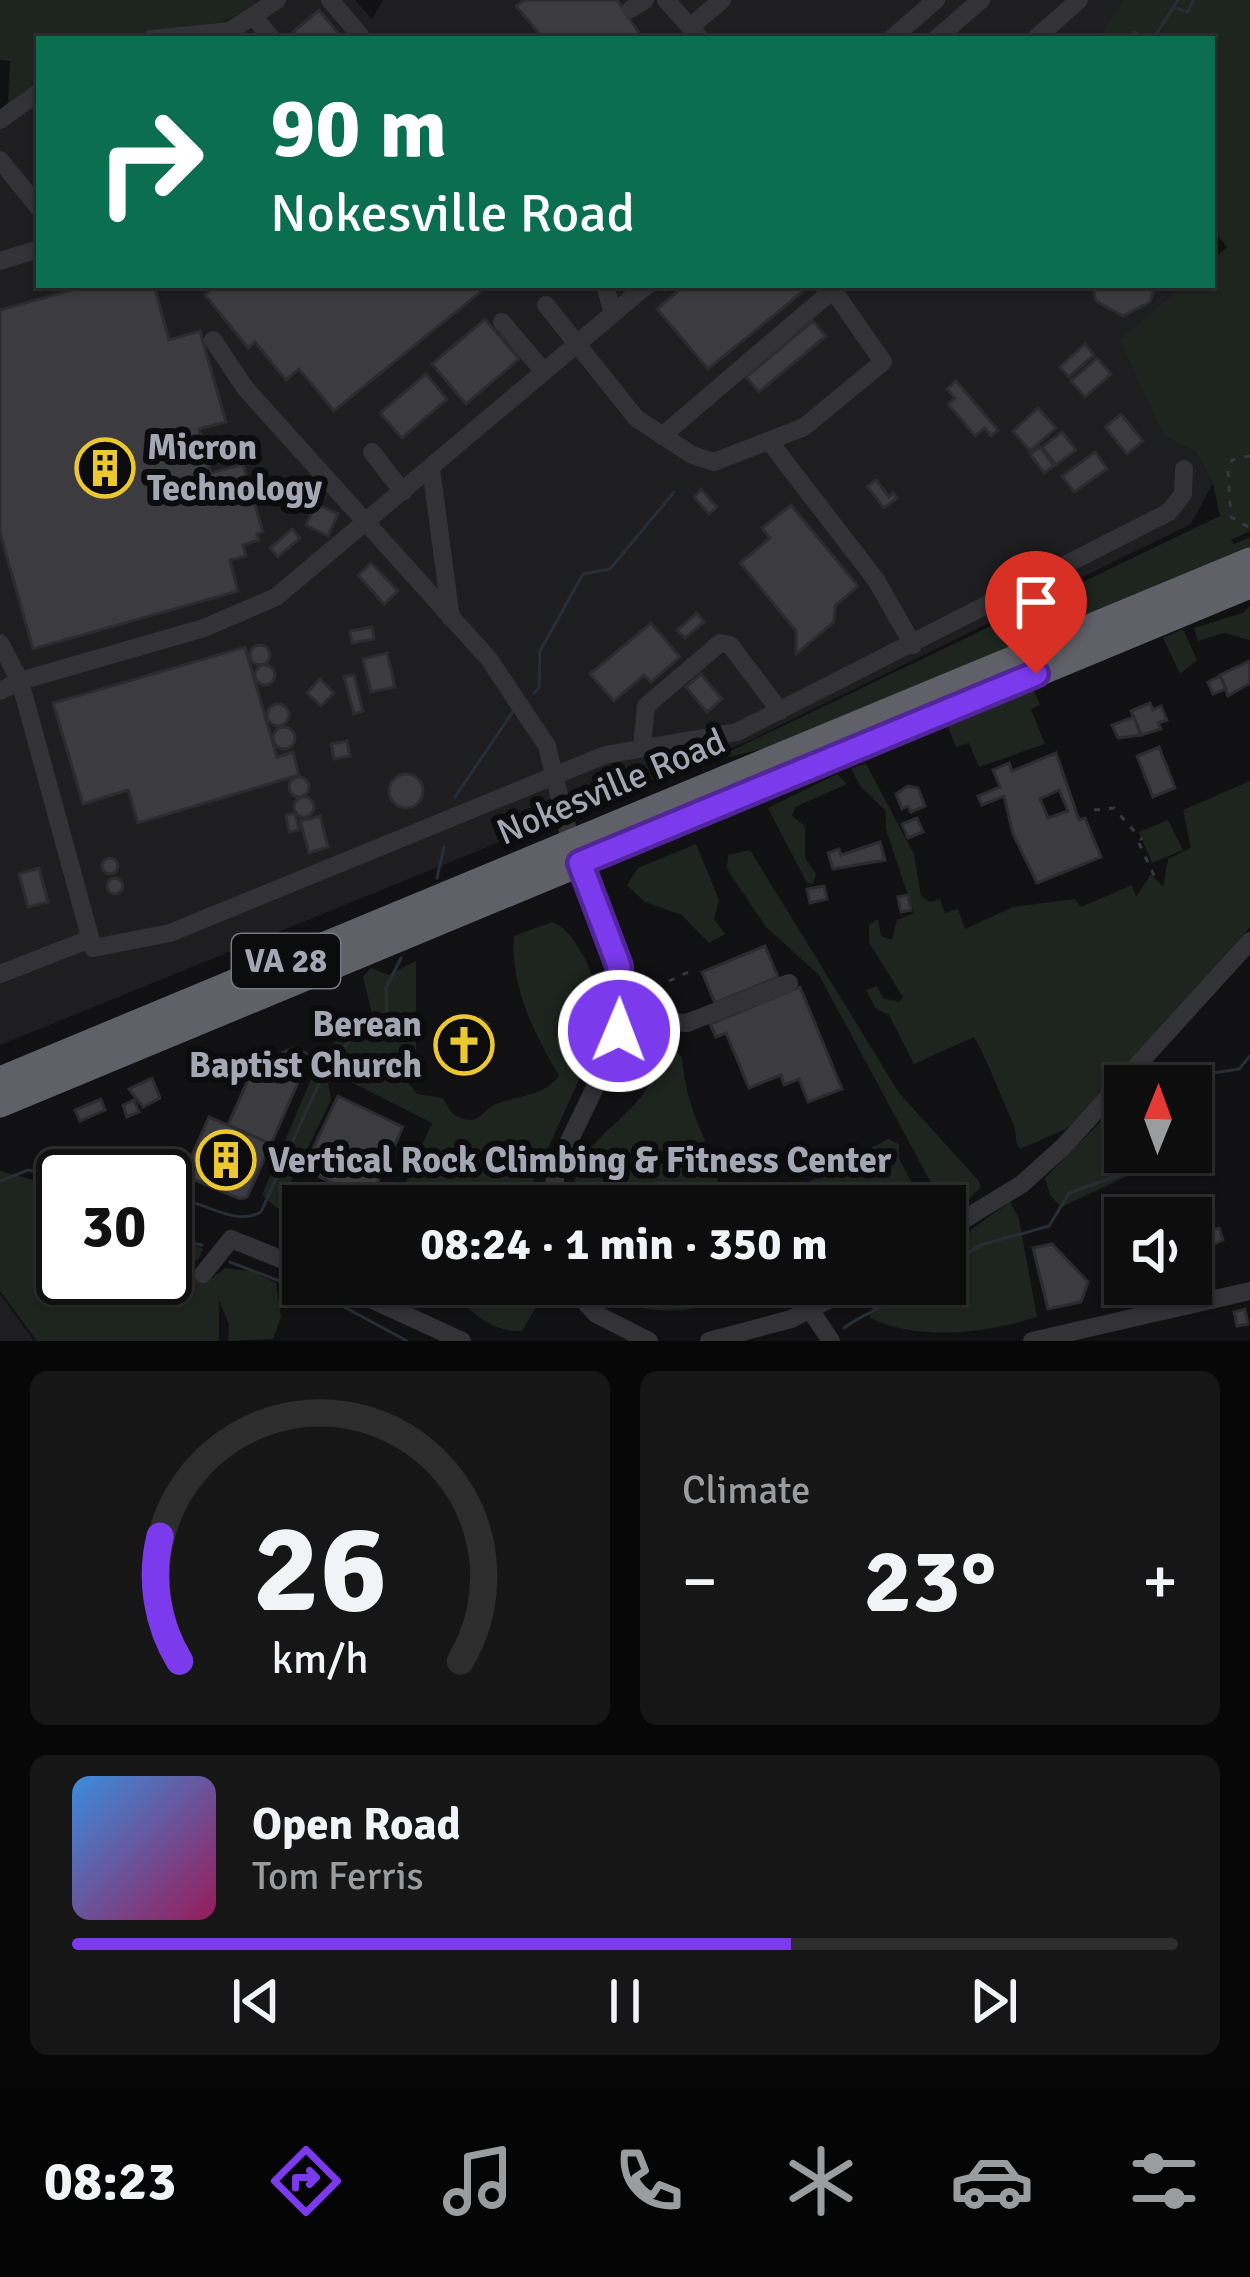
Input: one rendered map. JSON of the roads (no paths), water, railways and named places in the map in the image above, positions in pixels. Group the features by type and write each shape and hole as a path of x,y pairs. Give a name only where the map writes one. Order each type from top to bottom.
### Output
{"highway":[{"name":"Nokesville Road","path":"0,1104 930,705 1250,560"},
{"name":"Nokesville Road","path":"930,705 1250,585"},
{"name":"Nokesville Road","path":"0,1080 576,853"}],"street":[{"path":"181,36 230,31 277,0"},
{"path":"330,0 360,35"},
{"path":"666,0 695,33 722,0"},
{"path":"894,36 936,0"},
{"path":"958,32 981,0"},
{"path":"1038,36 1079,0"},
{"path":"255,18 270,36"},
{"path":"0,120 36,94"},
{"path":"0,160 36,204"},
{"path":"0,261 36,250"},
{"path":"606,288 613,314"},
{"path":"0,691 254,610 297,584 643,288"},
{"path":"547,305 636,418 662,436 715,462 804,427 883,362 835,288 662,436"},
{"path":"502,322 544,372"},
{"path":"213,340 245,388 451,617 538,726 576,853 616,956 621,1019 607,1065 552,1185"},
{"path":"769,441 876,580 913,645"},
{"path":"372,452 403,492"},
{"path":"430,469 436,481 451,617"},
{"path":"0,644 20,681 92,948 170,933 553,777 642,746 718,739 913,645 1169,512 1184,494 1184,469"},
{"path":"642,746 646,706 720,643 730,645 780,711"},
{"path":"0,974 90,939"},
{"path":"966,1218 1038,1171 1250,941"},
{"path":"621,1019 687,1023 789,982"},
{"path":"203,1274 224,1244 234,1239 282,1259"},
{"path":"1032,1341 1250,1291"},
{"path":"384,1305 462,1341"},
{"path":"588,1305 614,1335 649,1341"},
{"path":"709,1341 822,1305"},
{"path":"811,1311 831,1341"}],"waterway":[{"path":"1155,36 1178,0"},
{"path":"1175,8 1188,12 1193,0"},
{"path":"1134,32 1141,36"},
{"path":"534,693 539,688 540,651 583,574 610,569 674,492"},
{"path":"455,797 514,710"},
{"path":"437,878 444,847"},
{"path":"192,1203 238,1216 261,1212 320,1081 353,1036 376,1032 387,1022 386,988 401,958"},
{"path":"1212,1074 1239,1069 1250,1056"},
{"path":"0,1181 36,1172"},
{"path":"966,1254 981,1245 1049,1226 1069,1193 1121,1173"},
{"path":"192,1243 202,1245"},
{"path":"230,1262 282,1282"},
{"path":"341,1305 407,1341"},
{"path":"844,1328 884,1305"}],"place":[{"name":"Micron Technology","path":"105,468"},
{"name":"Berean Baptist Church","path":"464,1045"},
{"name":"Vertical Rock Climbing & Fitness Center","path":"226,1160"}]}
